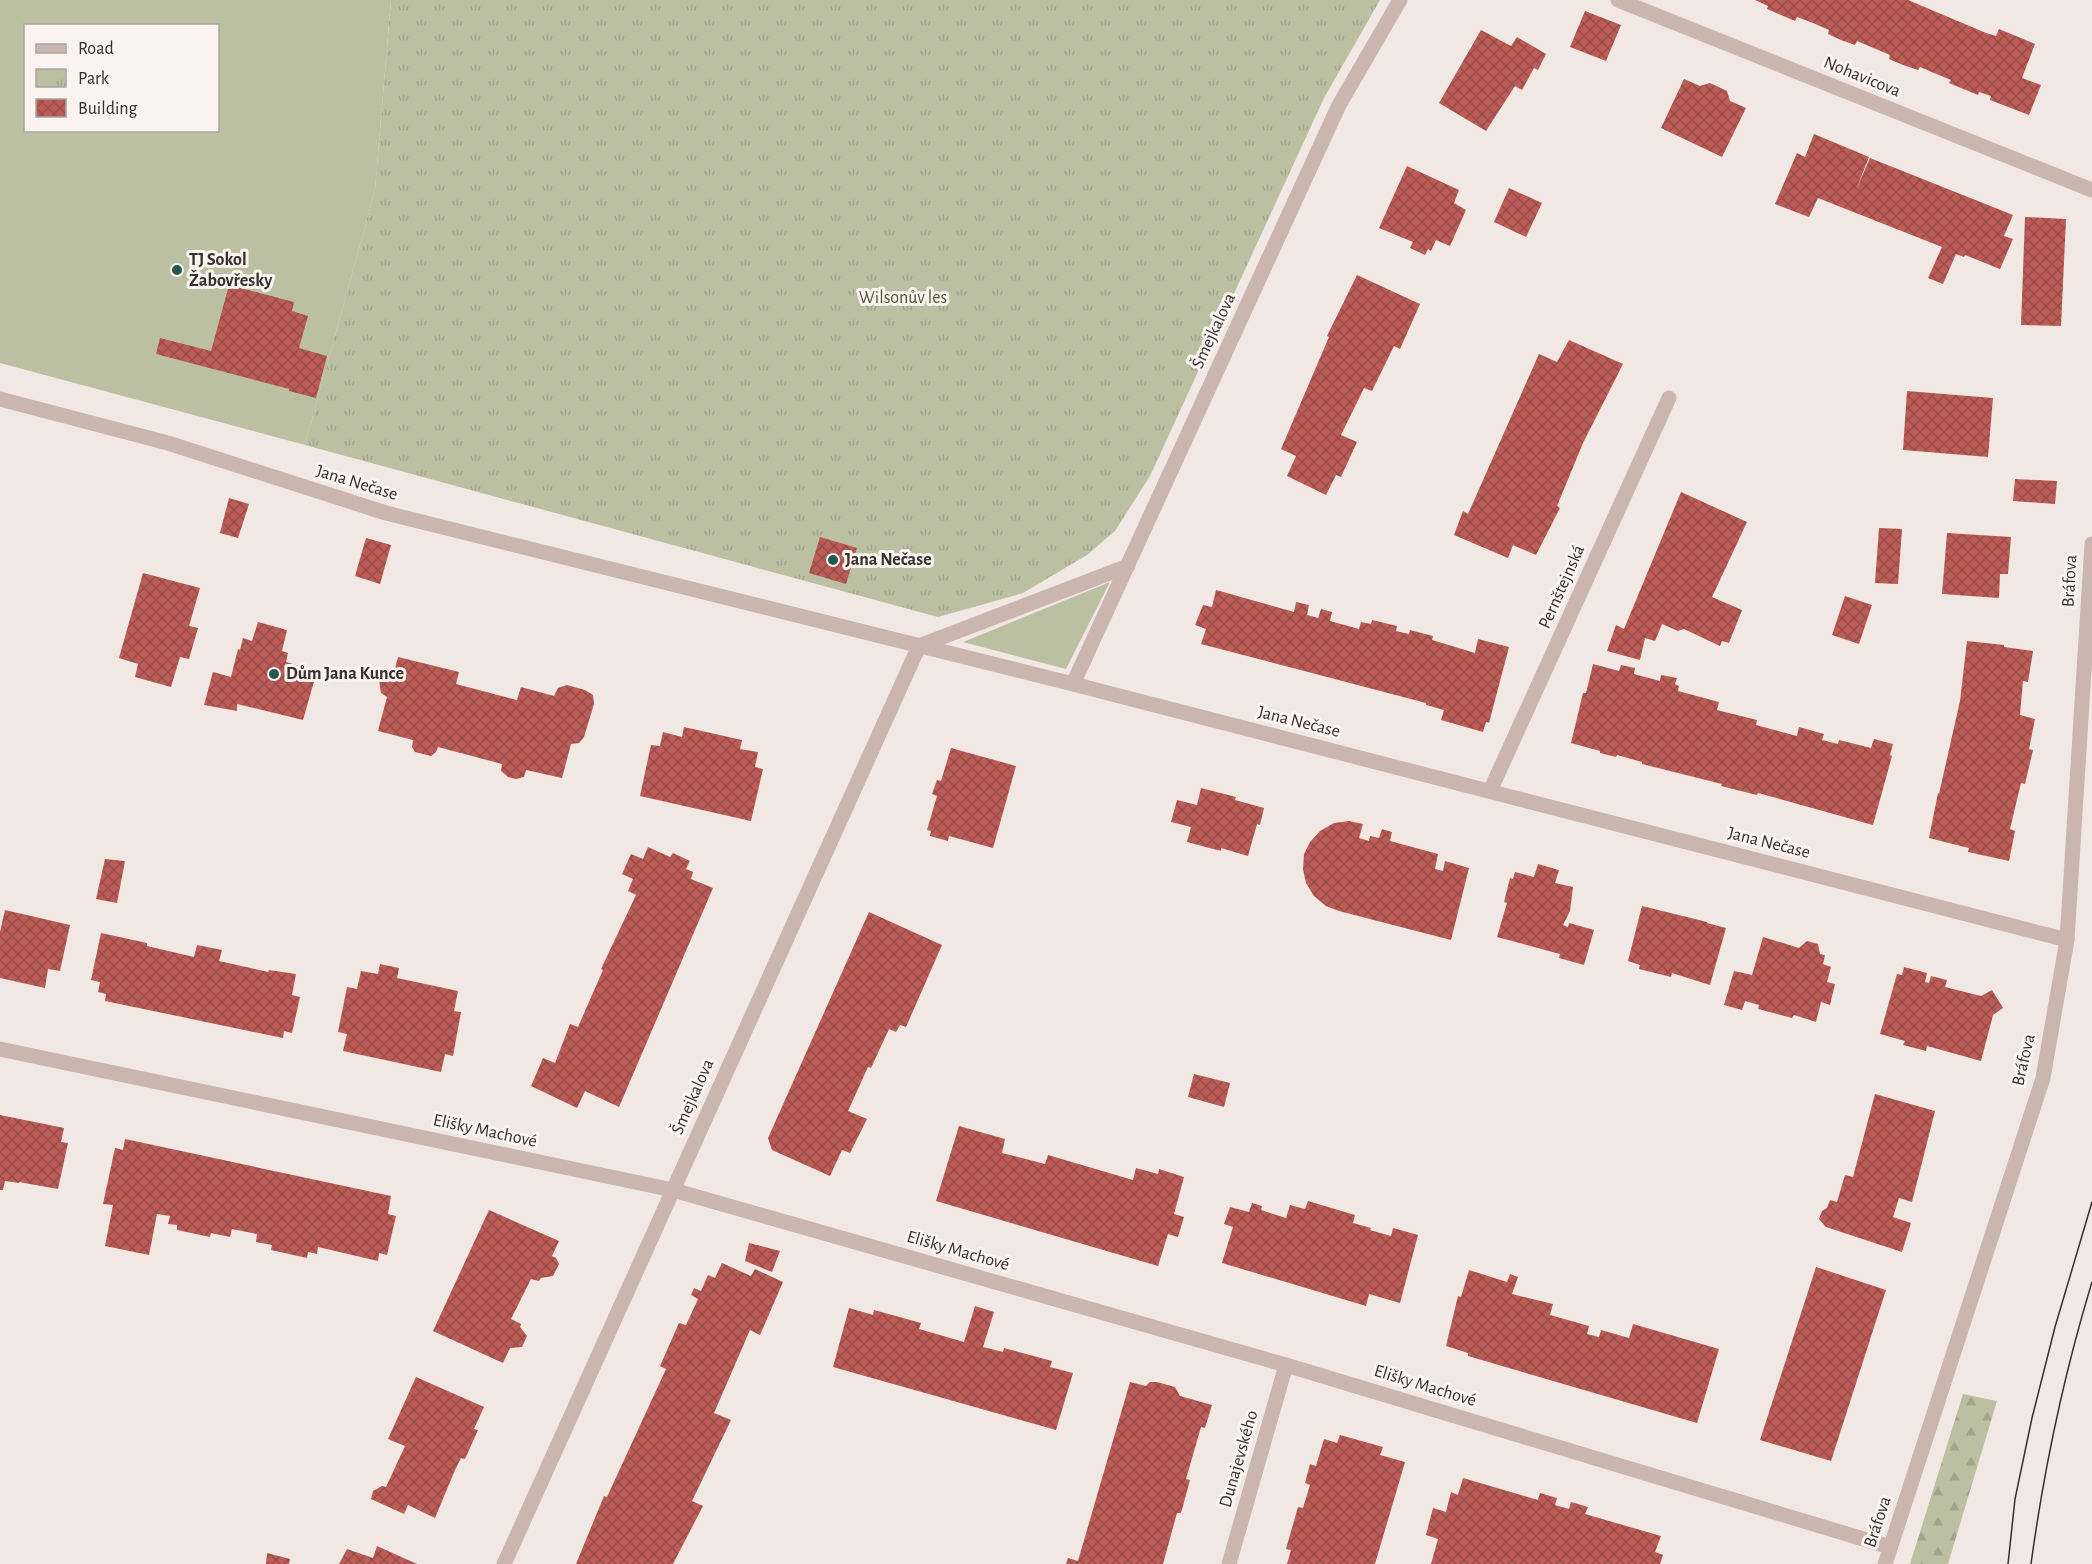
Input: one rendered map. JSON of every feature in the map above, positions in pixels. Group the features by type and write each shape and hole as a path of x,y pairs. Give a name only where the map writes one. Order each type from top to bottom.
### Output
{"street":[{"name":"Šmejkalova","path":"1073,684 1339,105 1400,0"},
{"name":"Nohavicova","path":"1618,0 2092,190"},
{"name":"Jana Nečase","path":"0,399 168,443 386,513 1073,684 2067,940"},
{"name":"Pernštejnská","path":"1490,791 1669,399"},
{"name":"Bráfova","path":"1885,1564 2043,1078 2067,940 2092,544"},
{"path":"919,646 1128,566"},
{"name":"Šmejkalova","path":"504,1564 919,646"},
{"name":"Elišky Machové","path":"0,1049 673,1190 1286,1365 1890,1547"},
{"name":"Dunajevského","path":"1229,1564 1286,1365"}],"green space":[{"name":"TJ Sokol Žabovřesky","path":"0,0 391,0 375,190 305,445 0,363"},
{"name":"Wilsonův les","path":"391,0 1380,0 1324,98 1150,476 1115,531 1087,555 1023,593 938,617 305,445 375,190"},
{"path":"1110,582 1066,669 963,642"},
{"path":"1963,1394 1997,1401 1948,1564 1910,1564"}],"building":[{"path":"1755,0 1908,0 1986,33 1996,36 1999,29 2035,44 2022,78 2041,85 2029,115 1990,100 1991,96 1979,92 1978,95 1949,83 1951,80 1920,67 1918,70 1889,59 1890,55 1857,41 1855,45 1841,40 1828,34 1829,30 1813,23 1797,17 1795,21 1767,9 1768,6"},
{"path":"1585,11 1621,25 1606,61 1570,47"},
{"path":"1481,30 1511,46 1517,37 1546,54 1538,70 1534,68 1522,90 1515,86 1486,131 1439,103"},
{"path":"1684,79 1700,86 1710,83 1727,91 1730,101 1746,108 1722,157 1661,128"},
{"path":"1814,134 1869,157 1856,190 1870,158 2013,215 2004,236 2013,239 2000,269 1965,255 1964,257 1956,254 1943,284 1928,278 1942,247 1818,198 1809,217 1775,204 1797,153 1805,157"},
{"path":"1407,166 1459,190 1454,203 1466,210 1450,246 1436,240 1431,251 1428,249 1425,255 1410,248 1413,242 1379,228"},
{"path":"1509,188 1542,203 1526,237 1494,222"},
{"path":"2025,217 2066,219 2061,326 2021,325"},
{"path":"1357,275 1420,304 1400,349 1394,346 1372,391 1364,388 1341,435 1357,442 1341,477 1336,475 1326,495 1287,476 1296,456 1281,449 1329,337 1327,336"},
{"path":"229,285 294,302 292,311 308,316 299,348 327,356 316,398 156,354 160,338 211,351"},
{"path":"1569,340 1623,364 1583,443 1557,506 1560,508 1536,555 1513,545 1508,558 1454,535 1463,511 1468,514 1539,354 1557,362"},
{"path":"1907,391 1993,398 1988,457 1903,450"},
{"path":"2015,479 2057,481 2055,504 2013,501"},
{"path":"1681,492 1747,522 1712,597 1742,610 1729,643 1722,641 1720,646 1684,629 1678,631 1662,624 1655,641 1645,638 1640,660 1607,651 1616,625 1624,629"},
{"path":"229,498 249,504 238,538 220,533"},
{"path":"1879,528 1902,529 1898,584 1875,583"},
{"path":"1947,533 2011,537 2008,574 2000,574 1999,598 1942,594"},
{"name":"Jana Nečase","path":"820,537 857,548 846,584 809,573"},
{"path":"366,538 391,545 380,584 355,576"},
{"path":"143,573 200,588 189,626 198,628 189,659 180,657 171,687 135,677 138,664 119,658"},
{"path":"1216,590 1294,612 1296,602 1309,605 1307,615 1318,618 1321,609 1332,612 1330,621 1359,629 1361,622 1371,624 1372,620 1397,626 1396,631 1409,634 1410,630 1433,636 1432,640 1475,653 1478,639 1509,647 1489,723 1486,722 1483,732 1441,720 1444,710 1426,705 1426,703 1201,644 1206,629 1195,625 1203,605 1212,607"},
{"path":"1845,596 1872,605 1859,644 1832,635"},
{"name":"Dům Jana Kunce","path":"258,622 287,630 282,651 288,653 286,662 317,671 303,720 237,704 237,711 204,705 213,672 231,677 243,638 252,641"},
{"path":"1967,641 2033,651 2028,682 2023,681 2020,715 2035,719 2029,749 2033,750 2025,784 2021,783 2010,829 2015,831 2009,861 1968,852 1969,848 1929,838 1960,701"},
{"path":"398,657 459,672 456,684 517,700 521,687 554,696 558,688 567,685 593,695 594,704 584,737 579,743 571,744 562,778 526,770 524,777 516,779 508,777 501,771 502,764 438,747 431,756 415,752 412,747 413,740 378,731 387,697 381,693 379,680 382,673 395,668"},
{"path":"1593,664 1619,671 1621,665 1635,668 1634,674 1660,681 1661,675 1677,678 1675,684 1679,686 1678,691 1719,702 1717,710 1757,720 1756,725 1797,736 1799,727 1824,734 1822,740 1838,744 1839,740 1871,748 1874,739 1893,744 1890,755 1892,756 1873,825 1758,793 1757,795 1721,786 1722,784 1642,764 1642,762 1617,755 1616,757 1600,753 1600,751 1571,743 1583,693 1586,693"},
{"path":"684,727 742,740 740,749 758,752 755,767 763,769 751,821 640,796 651,745 660,746 663,732 682,737"},
{"path":"951,748 1016,766 993,848 949,836 948,841 930,836 931,831 927,830 937,796 932,794 937,780 941,781"},
{"path":"1201,788 1236,797 1235,800 1264,808 1248,856 1187,842 1191,827 1171,822 1177,800 1197,805"},
{"path":"1349,821 1363,824 1359,838 1369,841 1370,836 1379,838 1382,829 1392,832 1390,841 1438,854 1435,869 1443,871 1445,861 1469,868 1451,940 1339,911 1326,906 1314,896 1306,883 1303,869 1304,854 1310,842 1320,831 1334,823"},
{"path":"648,847 670,857 673,853 690,861 686,869 693,872 691,879 713,888 619,1107 585,1091 577,1108 531,1086 543,1058 555,1063 570,1024 578,1027 603,970 601,969 636,895 628,891 633,879 622,874 631,854 643,859"},
{"path":"105,859 125,861 117,903 96,899"},
{"path":"1538,864 1559,870 1555,883 1573,887 1570,911 1563,925 1568,927 1569,923 1594,930 1584,965 1559,958 1560,954 1497,937 1507,903 1504,902 1510,878 1513,879 1515,872 1534,877"},
{"path":"1642,906 1726,928 1710,985 1672,973 1671,977 1639,969 1640,965 1628,961"},
{"path":"5,910 70,925 60,971 48,969 45,988 0,978 0,932"},
{"path":"869,912 942,945 906,1027 900,1025 896,1032 889,1029 871,1068 868,1067 848,1111 867,1119 850,1153 842,1150 830,1176 772,1150 768,1138"},
{"path":"101,933 147,943 147,946 194,957 197,945 222,950 219,961 268,972 269,970 296,974 292,995 300,997 292,1033 284,1031 283,1038 105,1001 106,994 98,992 100,982 91,980"},
{"path":"1763,937 1799,948 1807,941 1818,944 1820,954 1825,955 1823,964 1831,967 1827,982 1835,984 1830,1005 1821,1002 1816,1022 1794,1015 1792,1018 1758,1009 1759,1005 1745,1001 1742,1010 1724,1005 1734,971 1752,975"},
{"path":"380,964 399,968 397,978 458,991 454,1011 461,1012 453,1056 445,1054 441,1072 343,1051 347,1034 338,1032 347,987 357,989 361,971 378,974"},
{"path":"1904,967 1927,973 1925,982 1929,983 1931,976 1947,980 1945,987 1981,996 1992,990 2003,1008 1993,1015 1981,1061 1927,1046 1926,1051 1903,1045 1905,1041 1880,1034 1897,974 1902,975"},
{"path":"1194,1074 1230,1083 1224,1107 1188,1097"},
{"path":"1875,1094 1935,1111 1912,1202 1899,1198 1893,1217 1911,1223 1902,1252 1826,1227 1819,1219 1830,1200 1837,1202 1845,1175 1853,1177"},
{"path":"0,1115 64,1128 61,1142 68,1143 58,1189 5,1181 3,1190 0,1190"},
{"path":"959,1126 1005,1139 1002,1153 1045,1164 1048,1155 1133,1180 1136,1168 1158,1174 1159,1169 1184,1177 1174,1214 1184,1217 1178,1237 1168,1234 1158,1266 936,1201"},
{"path":"125,1139 391,1196 388,1214 396,1216 387,1255 379,1253 378,1261 318,1247 317,1254 308,1252 307,1258 271,1250 272,1245 256,1242 257,1234 232,1229 230,1237 211,1233 210,1237 177,1230 177,1225 168,1224 170,1216 157,1214 149,1255 105,1246 113,1205 103,1204 115,1148 123,1150"},
{"path":"1308,1201 1355,1215 1353,1223 1371,1228 1370,1230 1391,1236 1393,1228 1418,1235 1400,1303 1369,1294 1366,1306 1222,1263 1233,1227 1224,1224 1230,1207 1249,1212 1252,1203 1262,1206 1261,1210 1286,1218 1290,1205 1305,1209"},
{"path":"489,1210 559,1241 552,1256 559,1264 553,1276 541,1278 539,1281 531,1279 511,1319 521,1324 520,1327 527,1336 522,1347 510,1348 503,1363 433,1331"},
{"path":"749,1243 780,1251 772,1272 745,1261"},
{"path":"722,1263 751,1276 755,1269 783,1282 760,1335 750,1330 714,1413 731,1420 692,1501 703,1506 673,1564 576,1564 604,1496 607,1497 666,1369 660,1366 679,1323 686,1325 698,1299 691,1295 694,1288 701,1291 708,1275 715,1278"},
{"path":"1816,1267 1886,1290 1831,1461 1760,1440"},
{"path":"1469,1270 1507,1282 1510,1274 1518,1277 1512,1294 1553,1304 1550,1315 1589,1326 1587,1334 1599,1337 1601,1330 1629,1338 1633,1324 1719,1349 1697,1423 1468,1356 1468,1353 1446,1346 1458,1296 1461,1297"},
{"path":"975,1306 994,1312 983,1347 1003,1352 1004,1348 1052,1361 1050,1367 1073,1373 1056,1430 833,1367 849,1308 873,1315 874,1310 921,1323 919,1329 964,1342"},
{"path":"416,1377 484,1407 474,1429 478,1430 465,1459 461,1458 455,1470 435,1518 408,1505 404,1514 371,1499 373,1491 382,1486 386,1487 405,1446 388,1439"},
{"path":"1130,1382 1146,1386 1150,1382 1157,1382 1175,1387 1180,1396 1212,1405 1205,1428 1201,1427 1186,1479 1190,1480 1181,1513 1177,1513 1163,1564 1066,1564 1068,1558 1078,1561"},
{"path":"1340,1435 1383,1447 1380,1455 1405,1462 1375,1564 1287,1564 1291,1550 1286,1549 1298,1507 1303,1508 1310,1485 1305,1483 1310,1464 1316,1466 1324,1439 1337,1443"},
{"path":"1463,1478 1538,1500 1540,1493 1557,1498 1555,1505 1569,1509 1571,1502 1588,1507 1585,1514 1661,1536 1655,1552 1663,1555 1660,1564 1431,1564 1438,1539 1426,1535 1433,1508 1446,1512 1451,1492 1458,1495"},
{"path":"377,1546 417,1564 339,1564 347,1549 373,1558"},
{"path":"267,1553 290,1559 289,1564 266,1564"}],"tram line":[{"path":"2008,1564 2015,1499 2032,1418 2055,1327 2092,1202"},
{"path":"2031,1564 2056,1422 2072,1352 2092,1282"}],"place":[{"name":"TJ Sokol Žabovřesky","path":"177,270"},
{"name":"Jana Nečase","path":"833,560"},
{"name":"Dům Jana Kunce","path":"274,674"}]}
